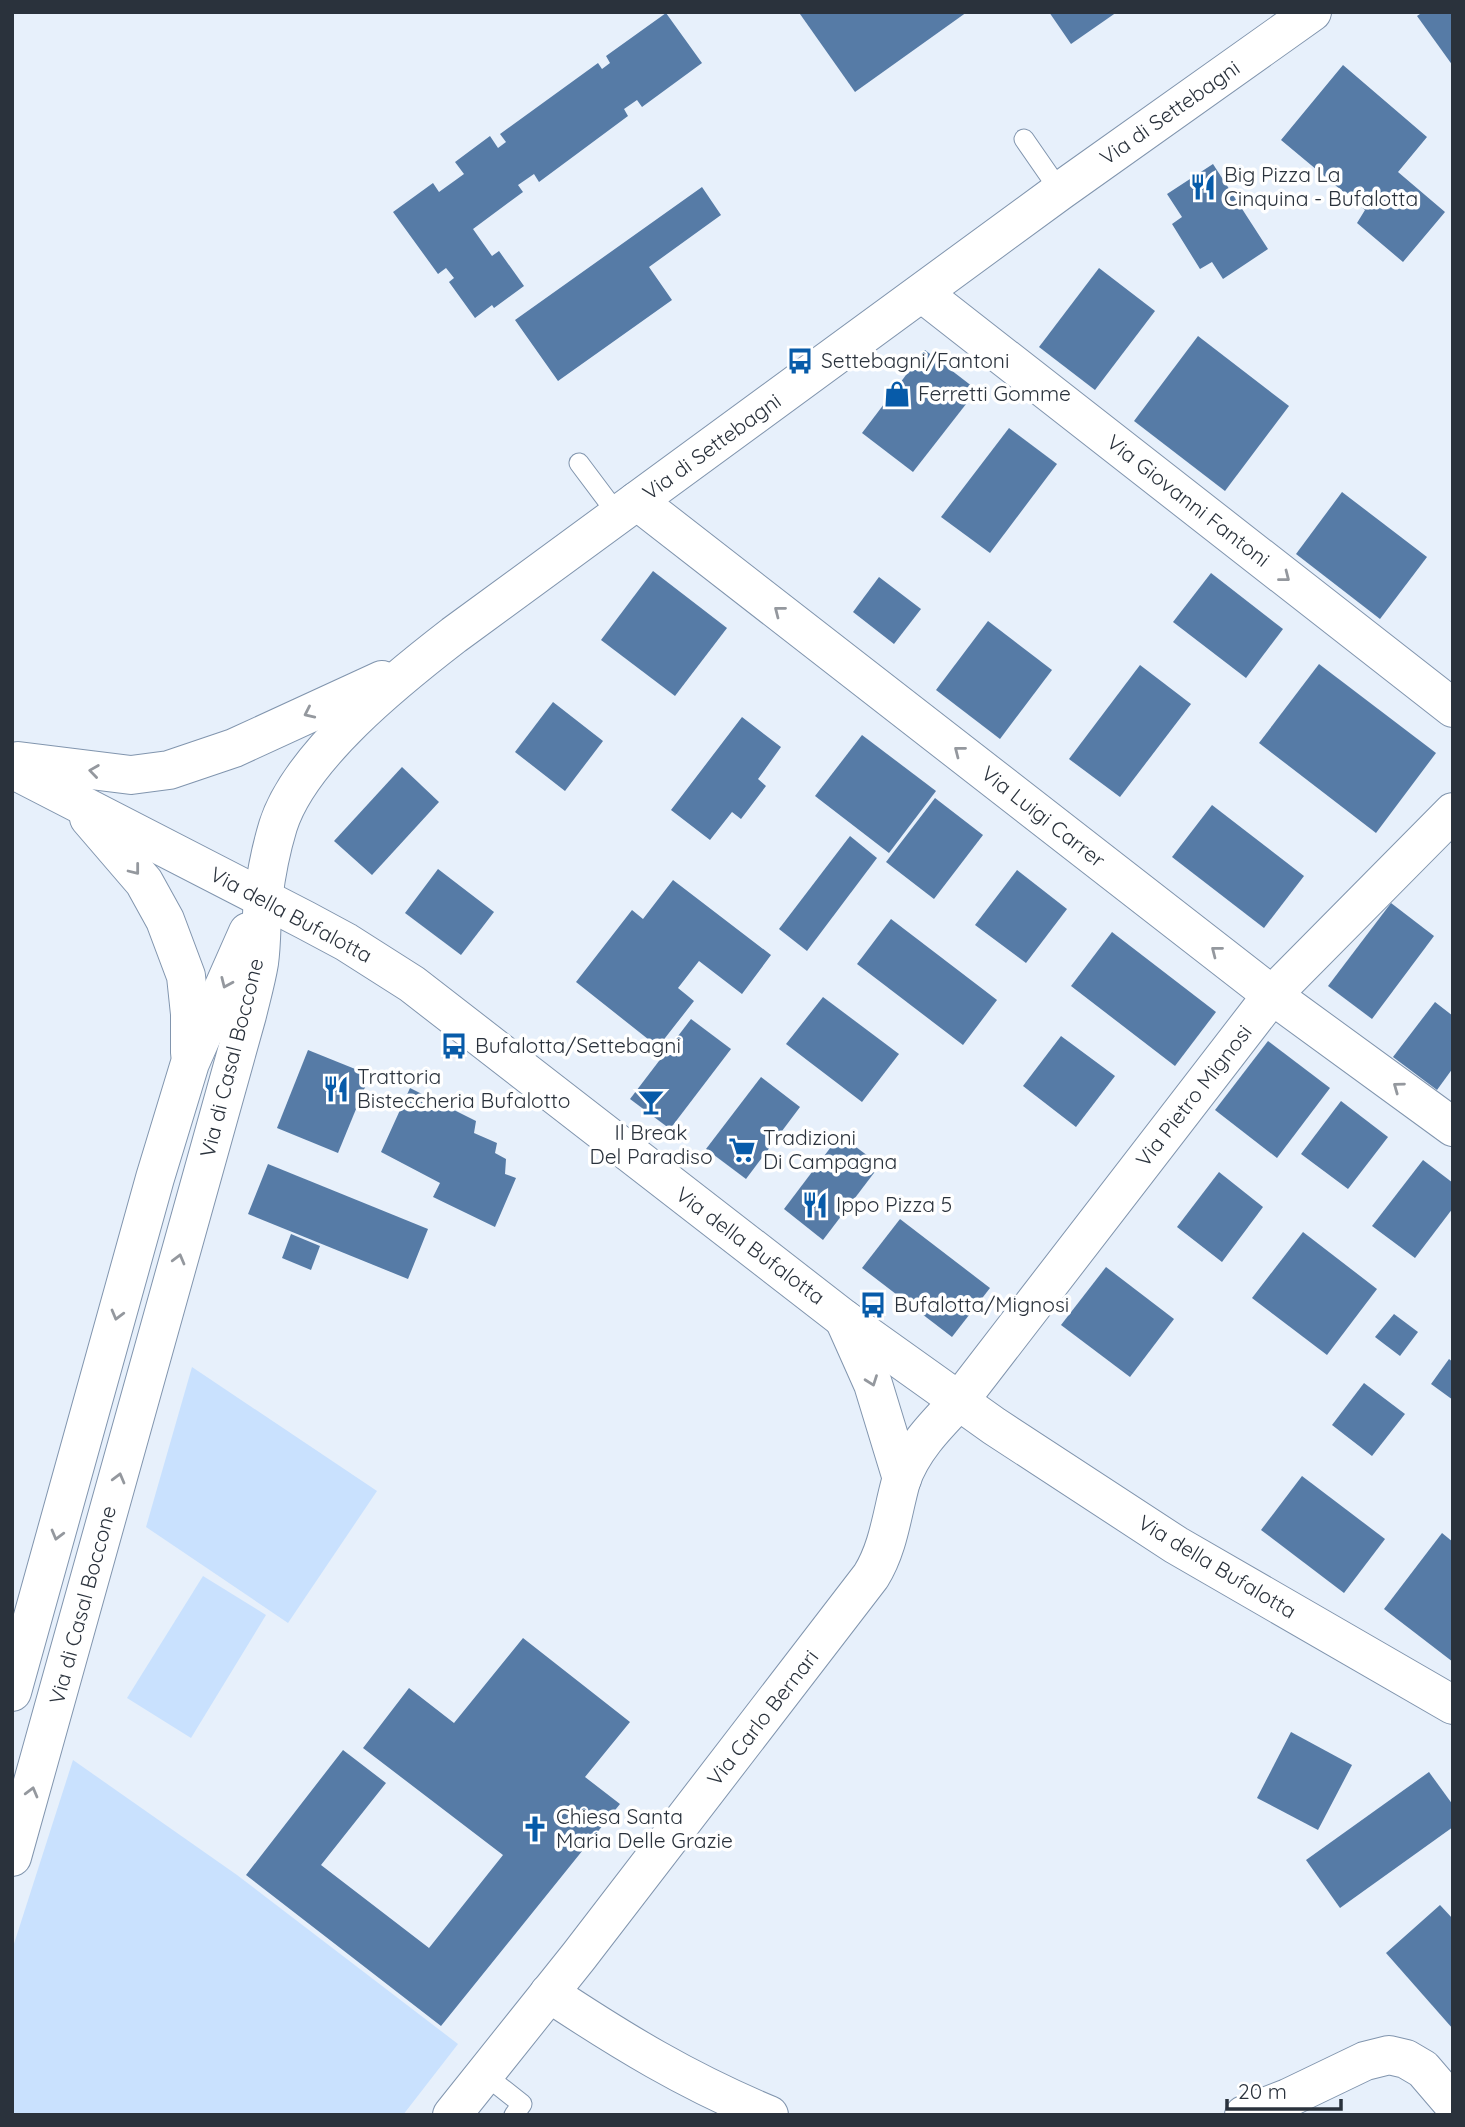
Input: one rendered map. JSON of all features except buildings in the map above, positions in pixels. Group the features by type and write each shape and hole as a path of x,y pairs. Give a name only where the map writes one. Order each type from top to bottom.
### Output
{"street":[{"name":"Via di Settebagni","path":"263,899 278,825 295,789 339,736 416,664 1060,191 1312,12"},
{"name":"Via Giovanni Fantoni","path":"922,293 1453,708"},
{"name":"Via Luigi Carrer","path":"627,508 1272,995 1453,1127"},
{"path":"12,760 131,775 169,770 233,748 416,664"},
{"name":"Via della Bufalotta","path":"12,769 346,942 412,984 844,1319 959,1401 1176,1545 1453,1705"},
{"path":"73,801 144,882 165,920 186,976 190,1014 190,1063"},
{"name":"Via Pietro Mignosi","path":"959,1401 1272,995 1453,812"},
{"name":"Via di Casal Boccone","path":"12,1692 155,1178 190,1063 263,899"},
{"name":"Via di Casal Boccone","path":"12,1857 247,1015 259,963 263,899"},
{"path":"844,1319 873,1384 902,1479"},
{"name":"Via Carlo Bernari","path":"452,2115 871,1576 886,1540 902,1479 918,1448 959,1401"},
{"path":"549,1993 633,2048 676,2072 769,2115"},
{"path":"1244,2115 1288,2098 1365,2061 1390,2055 1406,2059 1423,2069 1453,2104"}],"lane":[{"path":"1024,139 1060,191"},
{"path":"579,463 627,508"},
{"path":"484,2074 522,2104 514,2115"}],"shaded area":[{"path":"192,1367 377,1491 288,1623 146,1527"},
{"path":"203,1576 266,1615 191,1738 127,1698"},
{"path":"73,1760 237,1875 458,2044 403,2115 12,2115 12,1950"}],"place":[{"name":"Big Pizza La Cinquina - Bufalotta","path":"1203,187"},
{"name":"Settebagni/Fantoni","path":"800,361"},
{"name":"Ferretti Gomme","path":"897,394"},
{"name":"Bufalotta/Settebagni","path":"454,1046"},
{"name":"Trattoria Bisteccheria Bufalotto","path":"336,1089"},
{"name":"Il Break Del Paradiso","path":"651,1102"},
{"name":"Tradizioni Di Campagna","path":"742,1150"},
{"name":"Ippo Pizza 5","path":"815,1205"},
{"name":"Bufalotta/Mignosi","path":"873,1305"},
{"name":"Chiesa Santa Maria Delle Grazie","path":"535,1829"}]}
